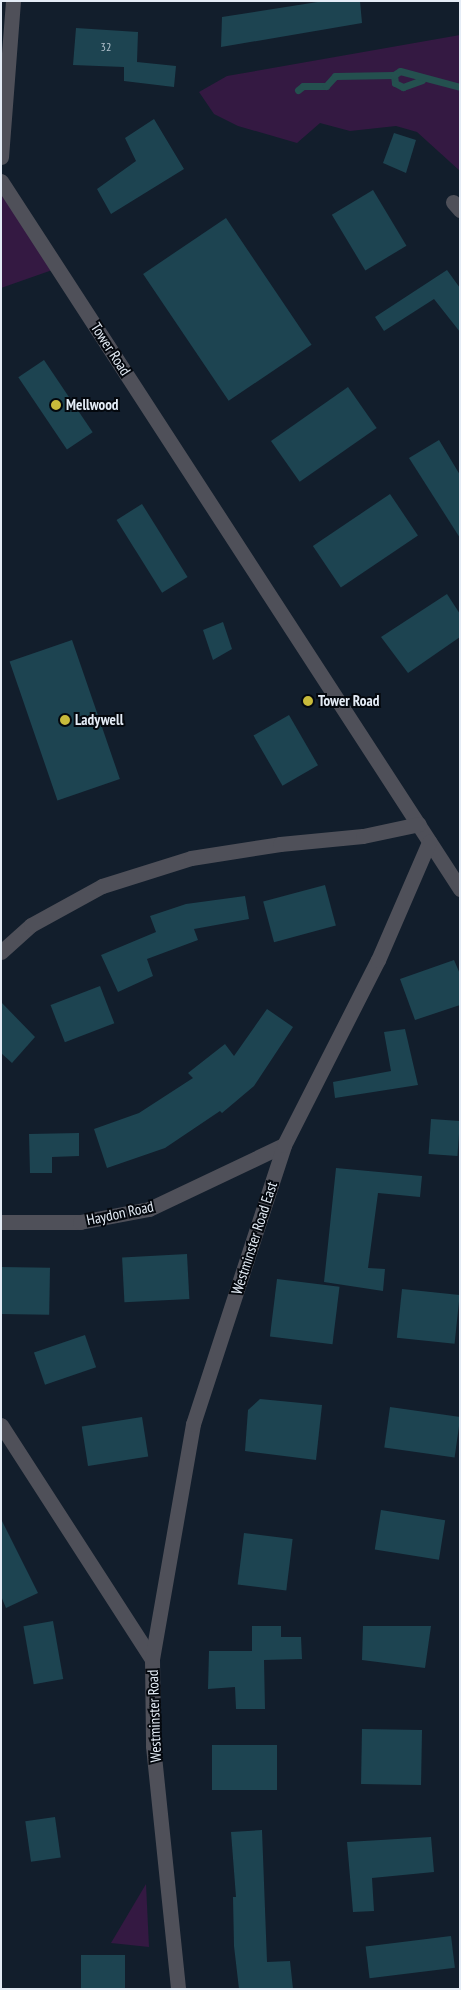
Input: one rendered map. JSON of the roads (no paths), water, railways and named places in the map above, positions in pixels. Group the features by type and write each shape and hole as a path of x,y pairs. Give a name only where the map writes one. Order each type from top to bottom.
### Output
{"street":[{"path":"1,157 13,1"},
{"name":"Tower Road","path":"1,181 460,889"},
{"path":"1,952 31,925 102,886 191,858 280,844 364,836 419,824"},
{"name":"Westminster Road East","path":"152,1659 193,1424 284,1145 378,960 429,842"},
{"name":"Haydon Road","path":"1,1222 80,1222 149,1209 284,1145"},
{"name":"Westminster Road","path":"1,1426 152,1659 154,1746 178,1989"}],"waterway":[{"path":"298,90 303,86 326,86 335,76 394,75 400,71 460,87"},
{"path":"394,75 395,83 403,87 422,80"}],"place":[{"name":"Mellwood","path":"56,405"},
{"name":"Tower Road","path":"308,701"},
{"name":"Ladywell","path":"65,720"}]}
